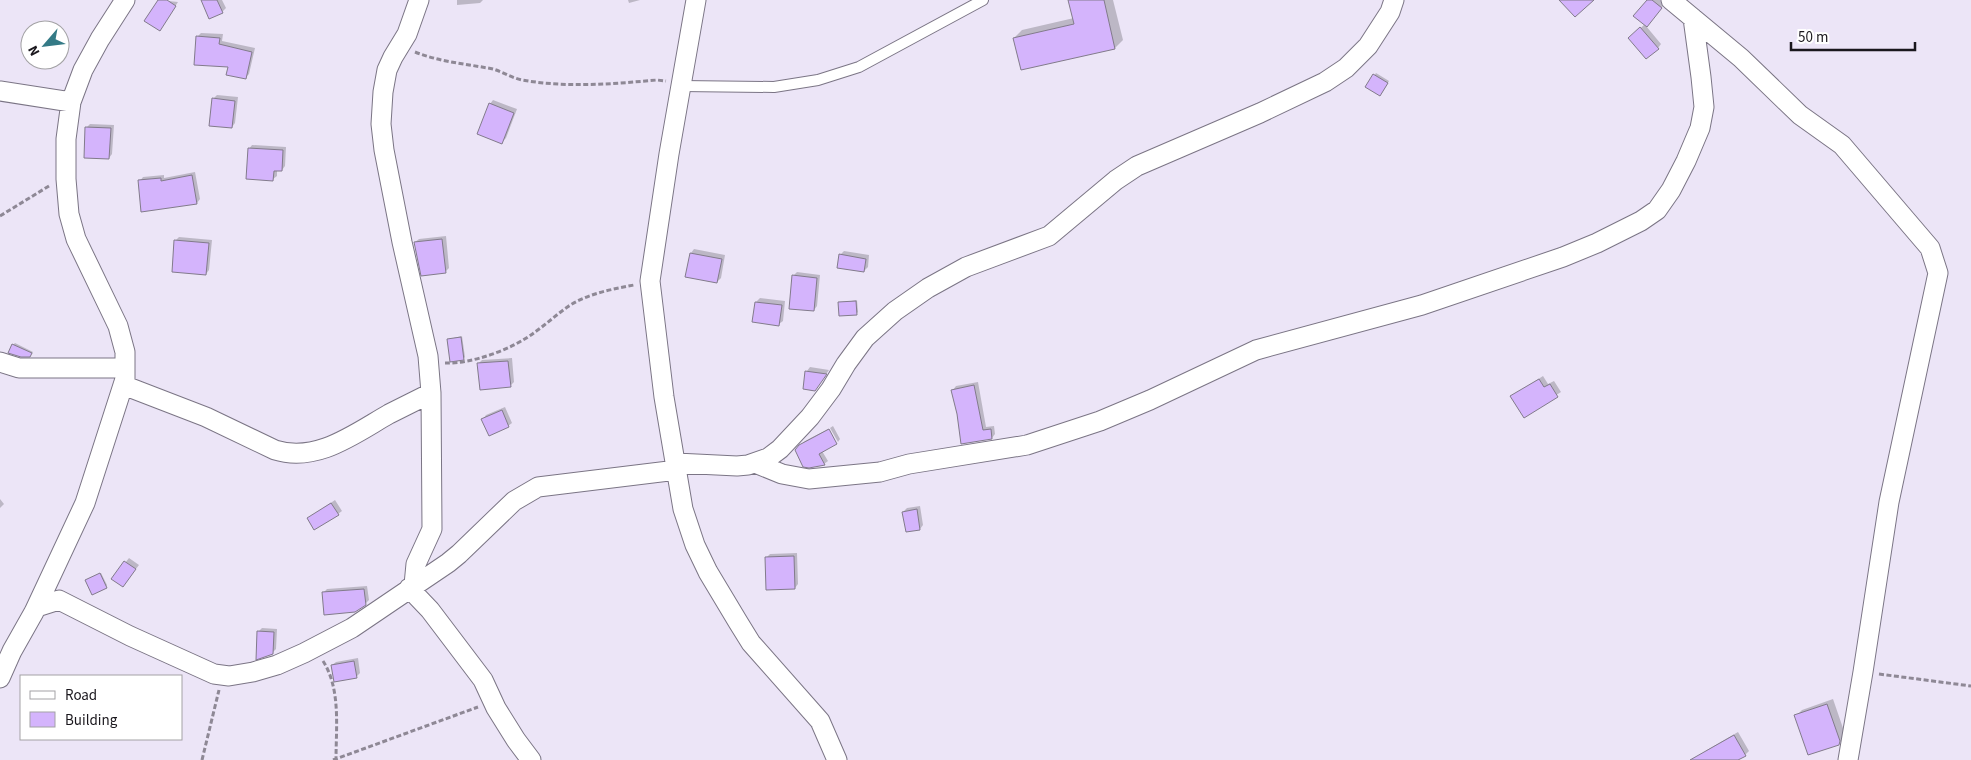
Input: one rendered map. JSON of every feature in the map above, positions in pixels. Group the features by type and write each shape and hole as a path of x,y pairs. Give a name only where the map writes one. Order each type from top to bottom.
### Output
{"street":[{"path":"0,678 12,651 37,606 85,502 124,376 125,352 118,326 76,238 69,214 66,178 66,139 71,102 83,70 125,0"},
{"path":"419,0 407,34 387,70 383,92 381,124 384,150 402,242 422,329 431,393 432,529 416,564 412,587 483,680 496,708 531,760"},
{"path":"696,0 650,282 664,397 683,509 694,545 751,643 820,721 837,760"},
{"path":"37,606 59,600 130,636 214,674 238,676 277,665 352,628 459,554 514,501 538,487 676,466 748,465 768,458 793,436 831,389 846,364 866,338 908,302 928,288 966,267 1049,236 1116,180 1137,166 1278,105 1325,82 1346,68 1368,46 1390,12 1394,0"},
{"path":"1671,0 1741,58 1800,115 1842,145 1930,248 1938,273 1889,502 1864,672 1848,760"},
{"path":"755,463 782,474 810,479 880,472 909,464 1027,445 1100,421 1142,404 1256,350 1422,304 1563,257 1597,243 1641,221 1657,210 1671,190 1700,128 1704,107 1692,18"},
{"path":"0,90 71,102"},
{"path":"0,362 19,368 124,376 275,450 286,453 304,454 348,439 431,393"},
{"path":"50,576 59,600"}],"lane":[{"path":"682,84 774,87 818,80 859,66 983,0"}],"path":[{"path":"400,47 434,59 496,70 520,79 547,84 596,85 657,80 682,84"},
{"path":"0,216 47,187 66,178"},
{"path":"428,362 455,363 496,353 534,333 572,304 584,298 605,291 650,282"},
{"path":"314,648 328,670 334,693 336,717 334,760 472,709 482,706 496,708"},
{"path":"1864,672 1971,686"},
{"path":"202,760 214,706 224,676"}],"building":[{"path":"158,0 167,0 176,6 160,31 144,21"},
{"path":"201,0 217,0 223,13 209,19"},
{"path":"1068,0 1104,0 1115,49 1021,70 1013,38 1074,24"},
{"path":"1559,0 1594,0 1575,17"},
{"path":"1647,0 1652,0 1662,8 1647,27 1633,16"},
{"path":"1640,27 1659,49 1646,59 1628,38"},
{"path":"196,36 220,38 219,44 252,52 246,79 226,75 228,67 194,65"},
{"path":"1373,74 1388,83 1380,96 1365,87"},
{"path":"212,98 235,101 232,128 209,126"},
{"path":"489,103 514,113 502,144 477,134"},
{"path":"85,127 111,128 109,159 84,158"},
{"path":"248,148 283,150 282,171 274,171 273,181 246,179"},
{"path":"192,175 197,204 141,212 138,180 161,178 161,181"},
{"path":"442,239 446,273 421,276 414,242"},
{"path":"174,240 209,243 206,275 172,272"},
{"path":"690,253 722,259 717,283 685,277"},
{"path":"839,254 866,259 864,272 837,268"},
{"path":"792,275 817,278 814,311 789,309"},
{"path":"856,301 857,315 839,316 838,302"},
{"path":"755,302 782,305 779,326 752,322"},
{"path":"461,337 464,360 450,362 447,339"},
{"path":"12,344 32,353 30,357 21,357 8,353"},
{"path":"508,361 511,387 480,390 477,363"},
{"path":"805,371 827,374 815,391 803,389"},
{"path":"1539,379 1544,387 1550,384 1558,397 1524,418 1510,396"},
{"path":"974,385 983,430 991,429 992,439 961,444 957,414 951,390"},
{"path":"502,410 509,427 489,436 481,419"},
{"path":"829,429 837,444 819,454 825,465 809,468 803,467 795,450 799,445"},
{"path":"331,503 339,515 314,530 307,518"},
{"path":"917,509 920,530 906,532 902,512"},
{"path":"794,556 795,589 766,590 765,557"},
{"path":"124,561 136,569 123,587 111,579"},
{"path":"100,573 107,588 92,595 85,580"},
{"path":"364,589 366,605 355,612 324,615 322,592"},
{"path":"257,631 274,632 273,654 256,660"},
{"path":"354,661 357,678 334,682 331,665"},
{"path":"1827,704 1840,741 1839,745 1808,755 1794,715"},
{"path":"1734,735 1746,756 1738,760 1690,760"}]}
